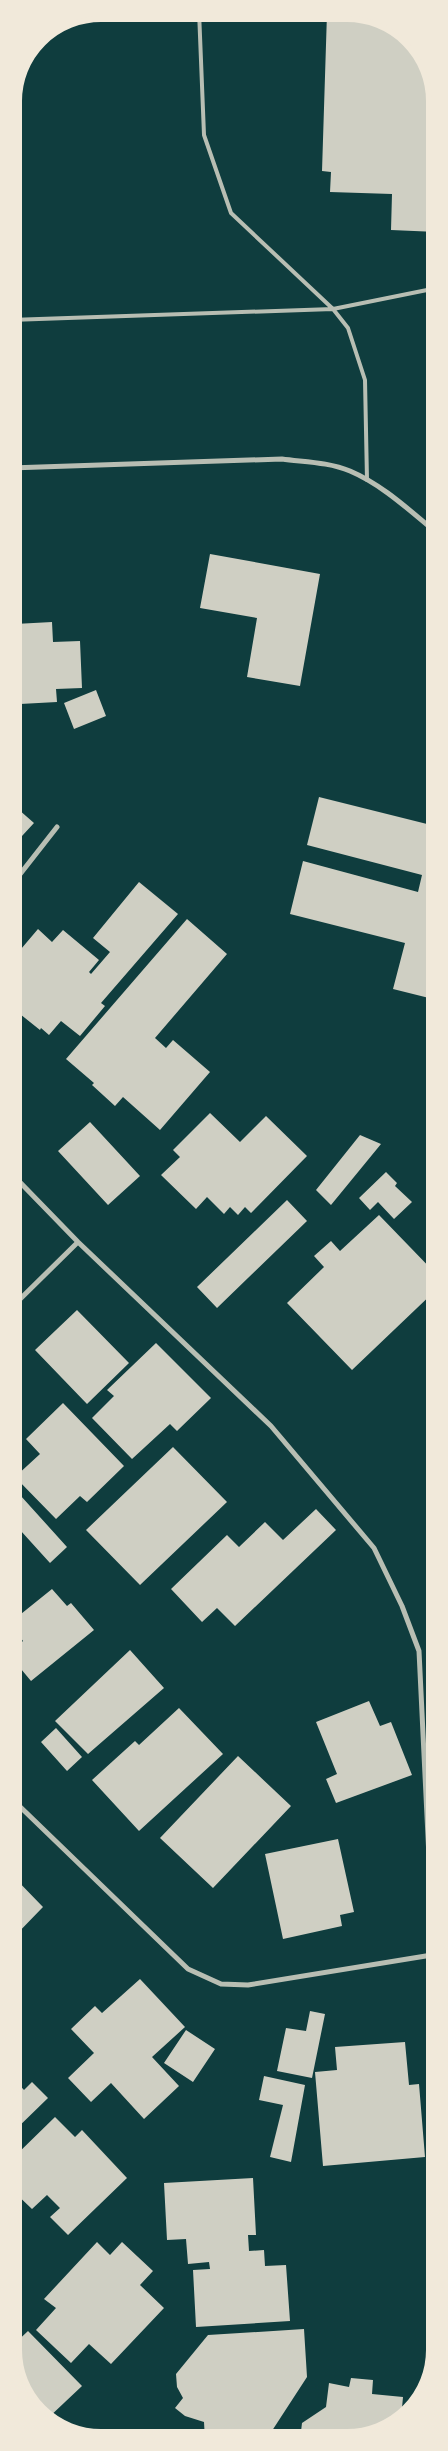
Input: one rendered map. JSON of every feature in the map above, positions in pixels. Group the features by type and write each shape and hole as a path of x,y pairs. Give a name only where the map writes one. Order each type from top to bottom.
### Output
{"street":[{"path":"19,468 282,459 320,464 349,471 385,490 429,526"},
{"path":"19,875 57,826"},
{"path":"19,1181 78,1242 271,1426 374,1548 402,1606 419,1652 429,1841"},
{"path":"19,1299 78,1242"},
{"path":"19,1806 188,1969 220,1984 248,1985 429,1955"}],"lane":[{"path":"198,19 204,135 231,213 333,309 348,328 365,380 366,480"},
{"path":"19,320 333,309 429,290"}],"building":[{"path":"327,19 363,20 374,23 397,36 412,51 421,65 429,90 429,232 391,230 392,194 330,192 331,172 322,171"},
{"path":"210,554 320,574 300,686 247,677 257,618 200,608"},
{"path":"52,622 53,642 80,641 82,688 56,689 57,702 20,704 19,624"},
{"path":"96,690 106,716 74,729 64,703"},
{"path":"319,797 429,824 429,998 393,989 405,943 290,914 303,861 418,892 422,875 307,845"},
{"path":"19,810 34,823 19,839"},
{"path":"139,882 178,914 101,1003 105,1006 80,1036 61,1021 49,1035 19,1013 19,951 38,929 52,942 63,930 99,960 89,972 91,974 110,952 93,938"},
{"path":"187,919 227,954 155,1038 166,1048 173,1040 210,1072 160,1130 123,1097 115,1106 92,1085 94,1083 66,1059"},
{"path":"210,1113 240,1142 266,1116 307,1156 251,1213 245,1207 238,1215 230,1207 224,1214 207,1197 196,1209 161,1175 180,1157 173,1150"},
{"path":"90,1122 140,1176 108,1205 58,1151"},
{"path":"360,1135 381,1144 331,1205 316,1190"},
{"path":"386,1172 397,1183 395,1186 412,1202 394,1219 378,1202 370,1210 359,1198"},
{"path":"287,1200 307,1221 217,1308 197,1287"},
{"path":"379,1215 429,1267 429,1297 352,1370 287,1303 324,1267 314,1256 331,1241 340,1251"},
{"path":"77,1310 129,1363 87,1404 35,1350"},
{"path":"156,1343 211,1398 177,1431 170,1424 132,1459 92,1418 114,1396 107,1390"},
{"path":"63,1403 124,1466 87,1502 80,1496 56,1519 19,1481 19,1473 40,1454 26,1439"},
{"path":"173,1447 227,1502 140,1585 86,1530"},
{"path":"19,1494 67,1547 50,1563 19,1529"},
{"path":"316,1509 336,1530 235,1626 217,1608 202,1622 171,1589 227,1535 239,1547 265,1522 283,1540"},
{"path":"52,1589 67,1606 71,1603 94,1630 31,1681 19,1667 19,1644 23,1641 19,1636 19,1616"},
{"path":"130,1650 164,1688 88,1754 55,1721"},
{"path":"369,1701 380,1726 391,1722 412,1775 336,1803 326,1779 337,1774 316,1722"},
{"path":"179,1708 223,1754 139,1831 92,1780 135,1741 139,1745"},
{"path":"56,1728 82,1757 67,1771 41,1742"},
{"path":"238,1756 291,1806 213,1888 160,1838"},
{"path":"338,1839 354,1912 340,1915 342,1926 283,1939 265,1854"},
{"path":"19,1882 43,1907 19,1932"},
{"path":"140,1979 185,2027 152,2057 179,2086 144,2119 111,2083 91,2102 68,2078 94,2053 71,2029 95,2006 102,2013"},
{"path":"310,2011 325,2014 312,2078 277,2071 286,2028 306,2031"},
{"path":"186,2030 215,2049 193,2082 164,2063"},
{"path":"405,2042 409,2085 419,2084 425,2157 323,2166 315,2072 337,2070 335,2047"},
{"path":"264,2076 305,2085 291,2162 270,2157 283,2105 259,2100"},
{"path":"32,2082 48,2098 19,2126 19,2085 24,2090"},
{"path":"55,2117 75,2137 82,2130 127,2178 68,2235 50,2217 60,2208 47,2195 32,2209 19,2197 19,2152"},
{"path":"253,2178 256,2235 248,2235 249,2251 264,2250 265,2266 286,2265 290,2321 196,2327 193,2270 210,2269 209,2262 188,2264 186,2239 167,2240 164,2183"},
{"path":"97,2242 110,2255 122,2242 153,2271 140,2285 164,2308 111,2364 89,2344 71,2363 36,2330 56,2308 44,2299"},
{"path":"304,2329 307,2377 271,2432 205,2432 204,2422 185,2416 175,2408 183,2398 177,2387 176,2374 208,2335"},
{"path":"28,2331 82,2386 51,2415 33,2396 27,2386 19,2361 19,2339"},
{"path":"351,2378 373,2380 372,2394 403,2397 402,2411 374,2428 358,2432 301,2432 302,2423 326,2407 329,2383 349,2387"}]}
